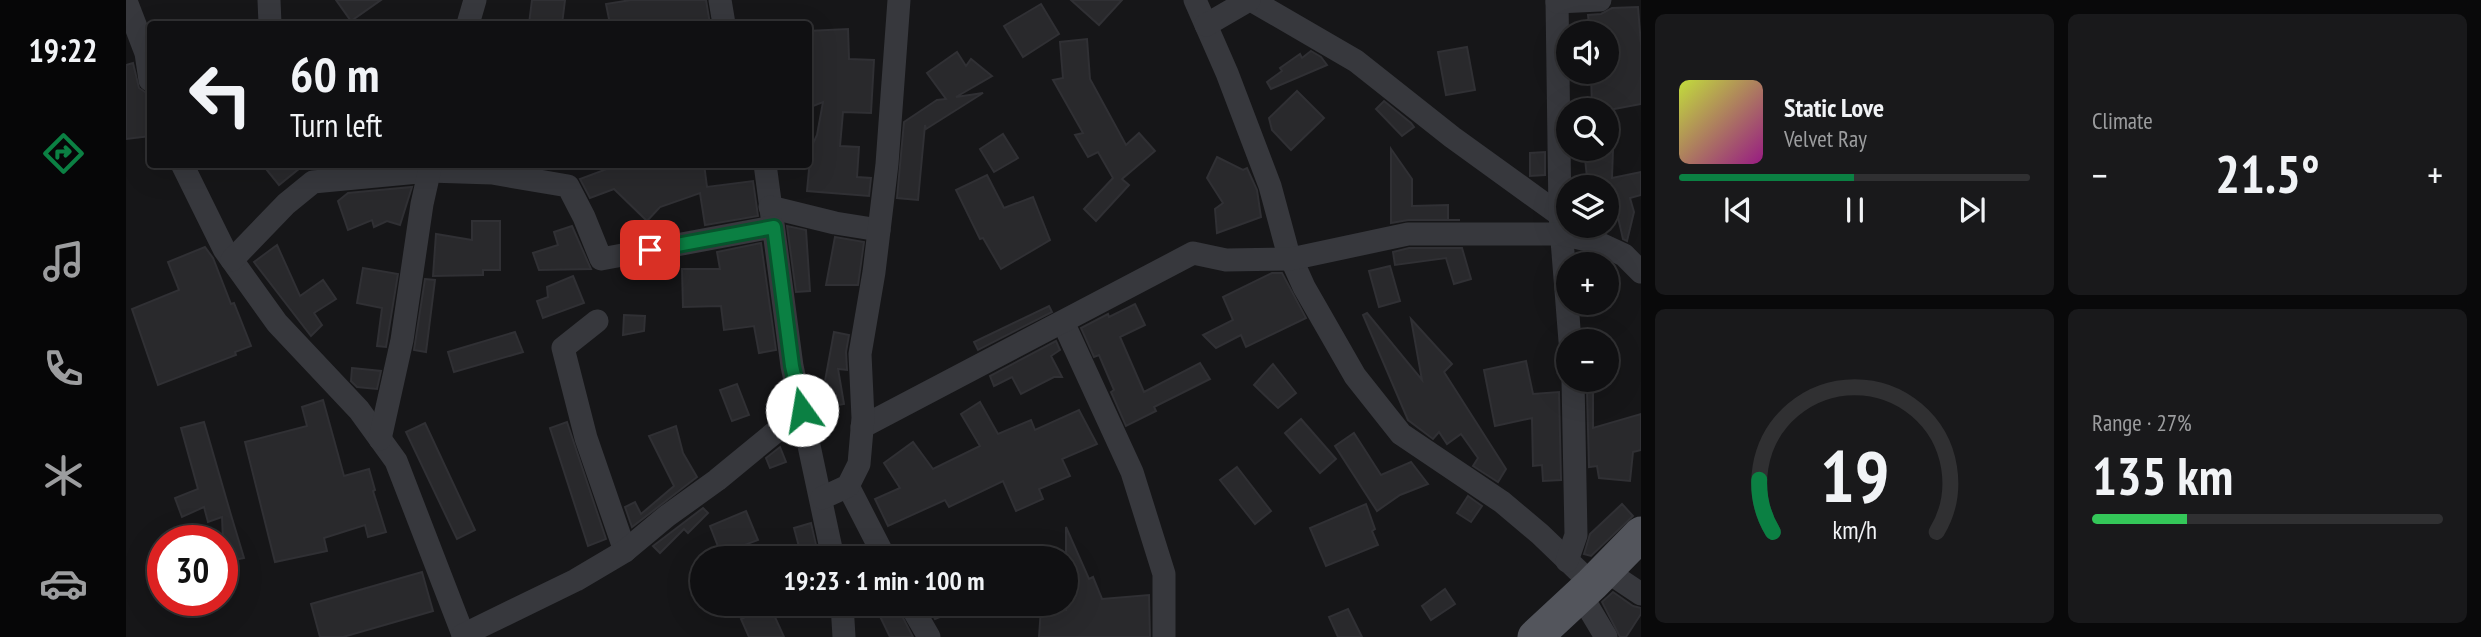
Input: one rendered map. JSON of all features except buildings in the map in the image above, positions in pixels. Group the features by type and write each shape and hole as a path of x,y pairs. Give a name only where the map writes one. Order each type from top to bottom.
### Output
{"main road":[{"path":"1550,631 1586,578 1641,534"}],"street":[{"path":"269,0 270,21"},
{"path":"469,21 475,0"},
{"path":"720,0 724,21"},
{"path":"821,498 848,486 859,464 862,427 860,354 887,164 900,0"},
{"path":"1195,0 1227,73 1270,186 1291,259 1304,287 1356,376 1401,434 1502,502 1586,578 1641,594"},
{"path":"1206,25 1250,0 1356,61 1556,221"},
{"path":"1559,175 1557,1 1600,0"},
{"path":"126,1 147,60"},
{"path":"184,168 224,249 277,323 359,410 396,461 464,636 576,580 625,551 802,410"},
{"path":"232,260 286,204 310,173 430,168 492,173 568,186 601,259 772,217 835,222 879,230"},
{"path":"380,439 402,340 430,168"},
{"path":"766,168 792,366 831,546"},
{"path":"862,427 1193,254 1226,260 1291,259 1408,234 1556,224"},
{"path":"1561,238 1569,329"},
{"path":"1588,238 1633,254 1641,272"},
{"path":"597,321 564,348 586,438 625,551"},
{"path":"1063,322 1132,472 1164,574 1164,637"},
{"path":"1573,392 1576,536 1586,578 1606,637"},
{"path":"848,486 879,546"},
{"path":"843,616 844,637"},
{"path":"917,616 929,637"}],"route":[{"path":"650,250 774,227 792,366 802,410"}]}
